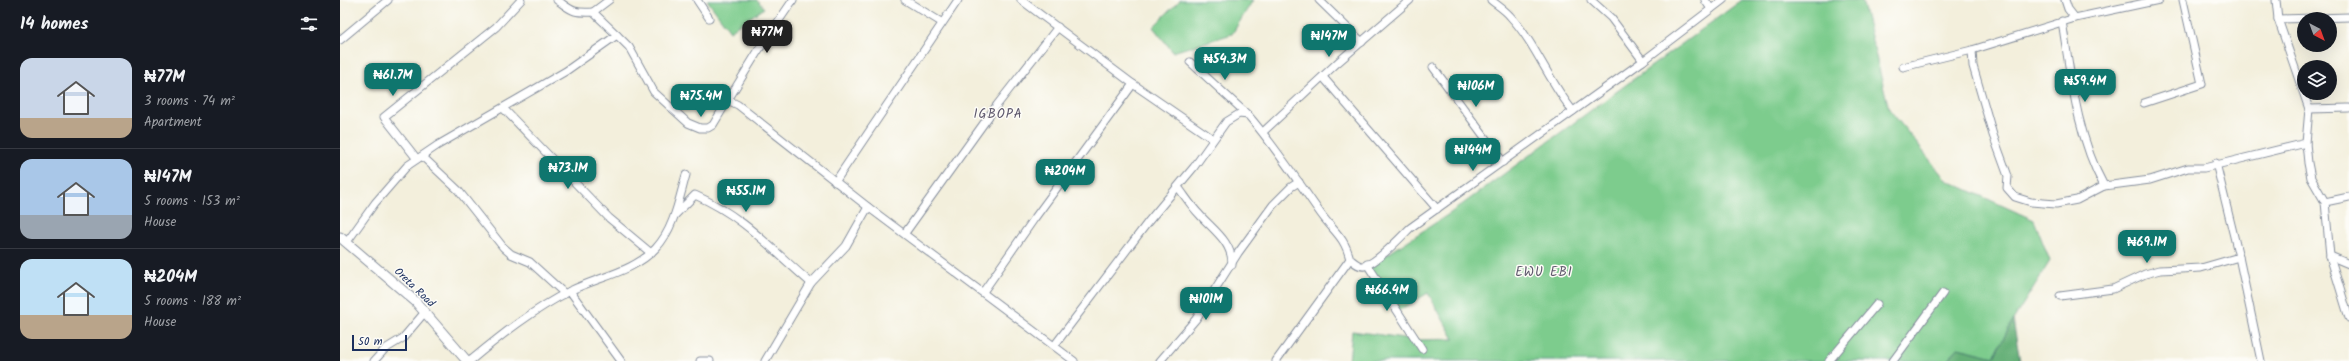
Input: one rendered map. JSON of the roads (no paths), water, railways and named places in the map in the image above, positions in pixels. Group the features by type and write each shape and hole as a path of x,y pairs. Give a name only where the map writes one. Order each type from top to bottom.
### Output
{"street":[{"path":"340,40 388,0"},
{"path":"521,0 496,27 384,117 420,158 458,190 506,251 530,262 567,293 620,361"},
{"path":"557,0 568,10 579,12 593,12 609,0"},
{"path":"696,0 709,18"},
{"path":"593,12 629,47 654,92 688,123 700,128 708,128 713,125 758,51 793,0"},
{"path":"905,0 941,22"},
{"path":"835,182 941,22 958,0"},
{"path":"1021,0 1133,84 1213,139"},
{"path":"1319,0 1362,42"},
{"path":"1263,132 1410,0"},
{"path":"1491,0 1510,16 1542,62 1558,93 1573,112"},
{"path":"1591,0 1611,18 1643,61"},
{"path":"1705,0 1711,9"},
{"path":"1190,62 1248,115 1263,132 1324,218 1344,240 1350,259 1360,266 1368,264 1390,248 1410,228 1573,112 1723,0"},
{"path":"2065,0 2068,9 2075,18"},
{"path":"1904,67 1972,50 2062,21 2159,0"},
{"path":"2144,103 2202,84 2183,0"},
{"path":"2276,0 2278,19 2309,109 2306,142 2311,178 2325,202 2330,256 2349,318"},
{"path":"2278,19 2349,17"},
{"path":"2062,21 2078,114 2092,164 2104,186"},
{"path":"905,233 997,104 1058,27"},
{"path":"344,240 407,166 438,145 566,71 617,35"},
{"path":"1972,50 1973,66 1993,135 2008,176 2007,188 2010,192 2027,200 2056,204 2077,200 2104,186 2150,180 2188,168 2204,168 2216,163 2268,153 2306,142"},
{"path":"1432,67 1504,162"},
{"path":"1323,77 1437,209"},
{"path":"983,292 1034,219 1133,84"},
{"path":"728,100 744,109 835,182 1074,361"},
{"path":"503,108 609,218 650,253"},
{"path":"2309,109 2349,108"},
{"path":"1054,346 1148,222 1178,187 1226,122 1240,114 1248,115"},
{"path":"2216,163 2239,256 2260,361"},
{"path":"468,361 491,343 567,293 615,274 650,253 659,244 674,216 686,175"},
{"path":"1160,361 1196,319 1274,205 1291,187 1299,182"},
{"path":"1178,187 1198,214 1228,246 1231,253 1232,265"},
{"path":"674,216 695,195 711,202 768,242 811,284"},
{"path":"2325,202 2349,197"},
{"path":"765,361 811,284 846,246 868,207"},
{"name":"Oreta Road","path":"344,240 386,274 425,312 468,361"},
{"path":"2060,296 2113,288 2155,272 2201,268 2239,256"},
{"path":"2330,256 2349,264"},
{"path":"1276,361 1350,259"},
{"path":"1368,264 1422,349"},
{"path":"1893,361 1943,293"},
{"path":"1829,361 1877,304"},
{"path":"374,361 385,349 403,338 425,312"},
{"path":"700,361 710,361"}],"district":[{"name":"IGBOPA","path":"998,113"},
{"name":"EWU EBI","path":"1544,271"}]}
